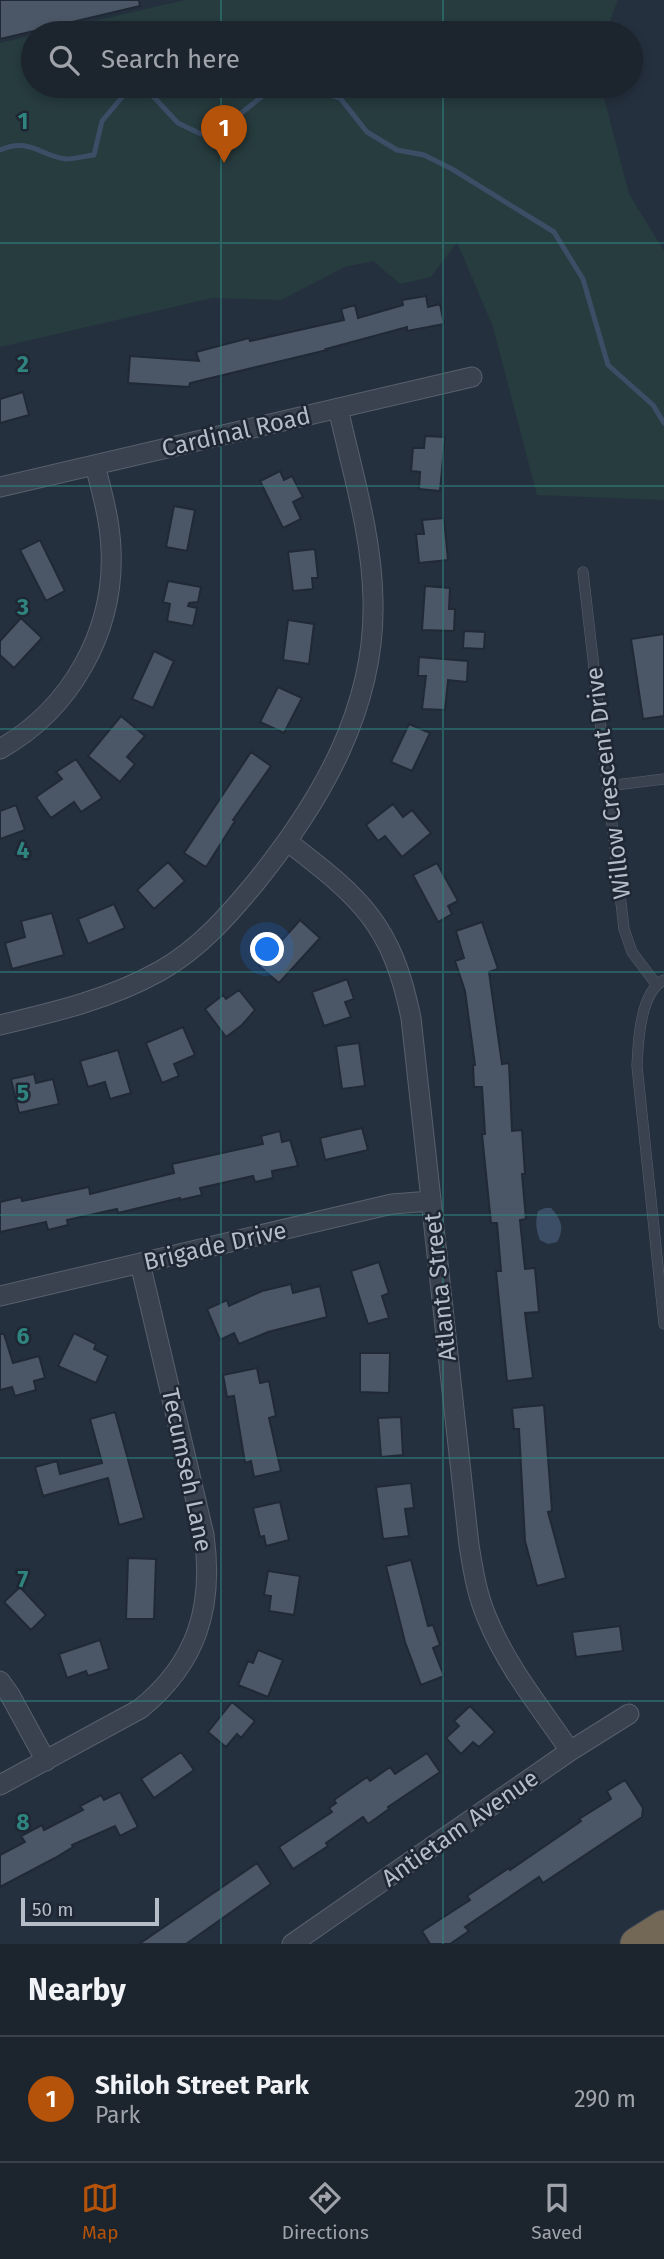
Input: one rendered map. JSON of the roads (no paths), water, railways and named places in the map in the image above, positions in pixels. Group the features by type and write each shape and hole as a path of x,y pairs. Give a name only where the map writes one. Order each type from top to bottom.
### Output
{"highway":[{"path":"637,1944 664,1927"}],"street":[{"name":"Cardinal Road","path":"0,487 472,377"},
{"path":"0,1025 78,1006 116,993 160,971 202,940 232,912 288,842 332,770 348,737 362,693 371,645 374,602 371,560 338,408"},
{"path":"0,749 19,737 61,699 88,659 104,618 112,566 111,547 108,517 95,465"},
{"name":"Atlanta Street","path":"288,842 358,900 378,925 396,961 411,1018 475,1582 501,1649 570,1751"},
{"name":"Brigade Drive","path":"0,1296 392,1204 431,1200"},
{"name":"Tecumseh Lane","path":"0,1785 118,1723 156,1696 186,1660 204,1611 207,1556 204,1535 140,1264"},
{"path":"0,1681 46,1762"},
{"name":"Antietam Avenue","path":"292,1944 570,1751 629,1714"}],"lane":[{"name":"Willow Crescent Drive","path":"583,572 624,929 632,952 660,982 647,1002 641,1024 637,1066 664,1324"},
{"path":"608,786 664,779"}],"water":[{"path":"551,1208 561,1228 557,1242 548,1244 540,1240 536,1226 538,1211"}],"waterway":[{"path":"0,150 27,146 66,159 94,155 102,121 121,98"},
{"path":"155,98 178,123 201,134 225,126 260,98"},
{"path":"340,98 367,132 397,150 424,155 452,169 554,232 583,279 608,365 653,405 664,423"}],"place":[{"name":"Shiloh Street Park","path":"224,163"}]}
